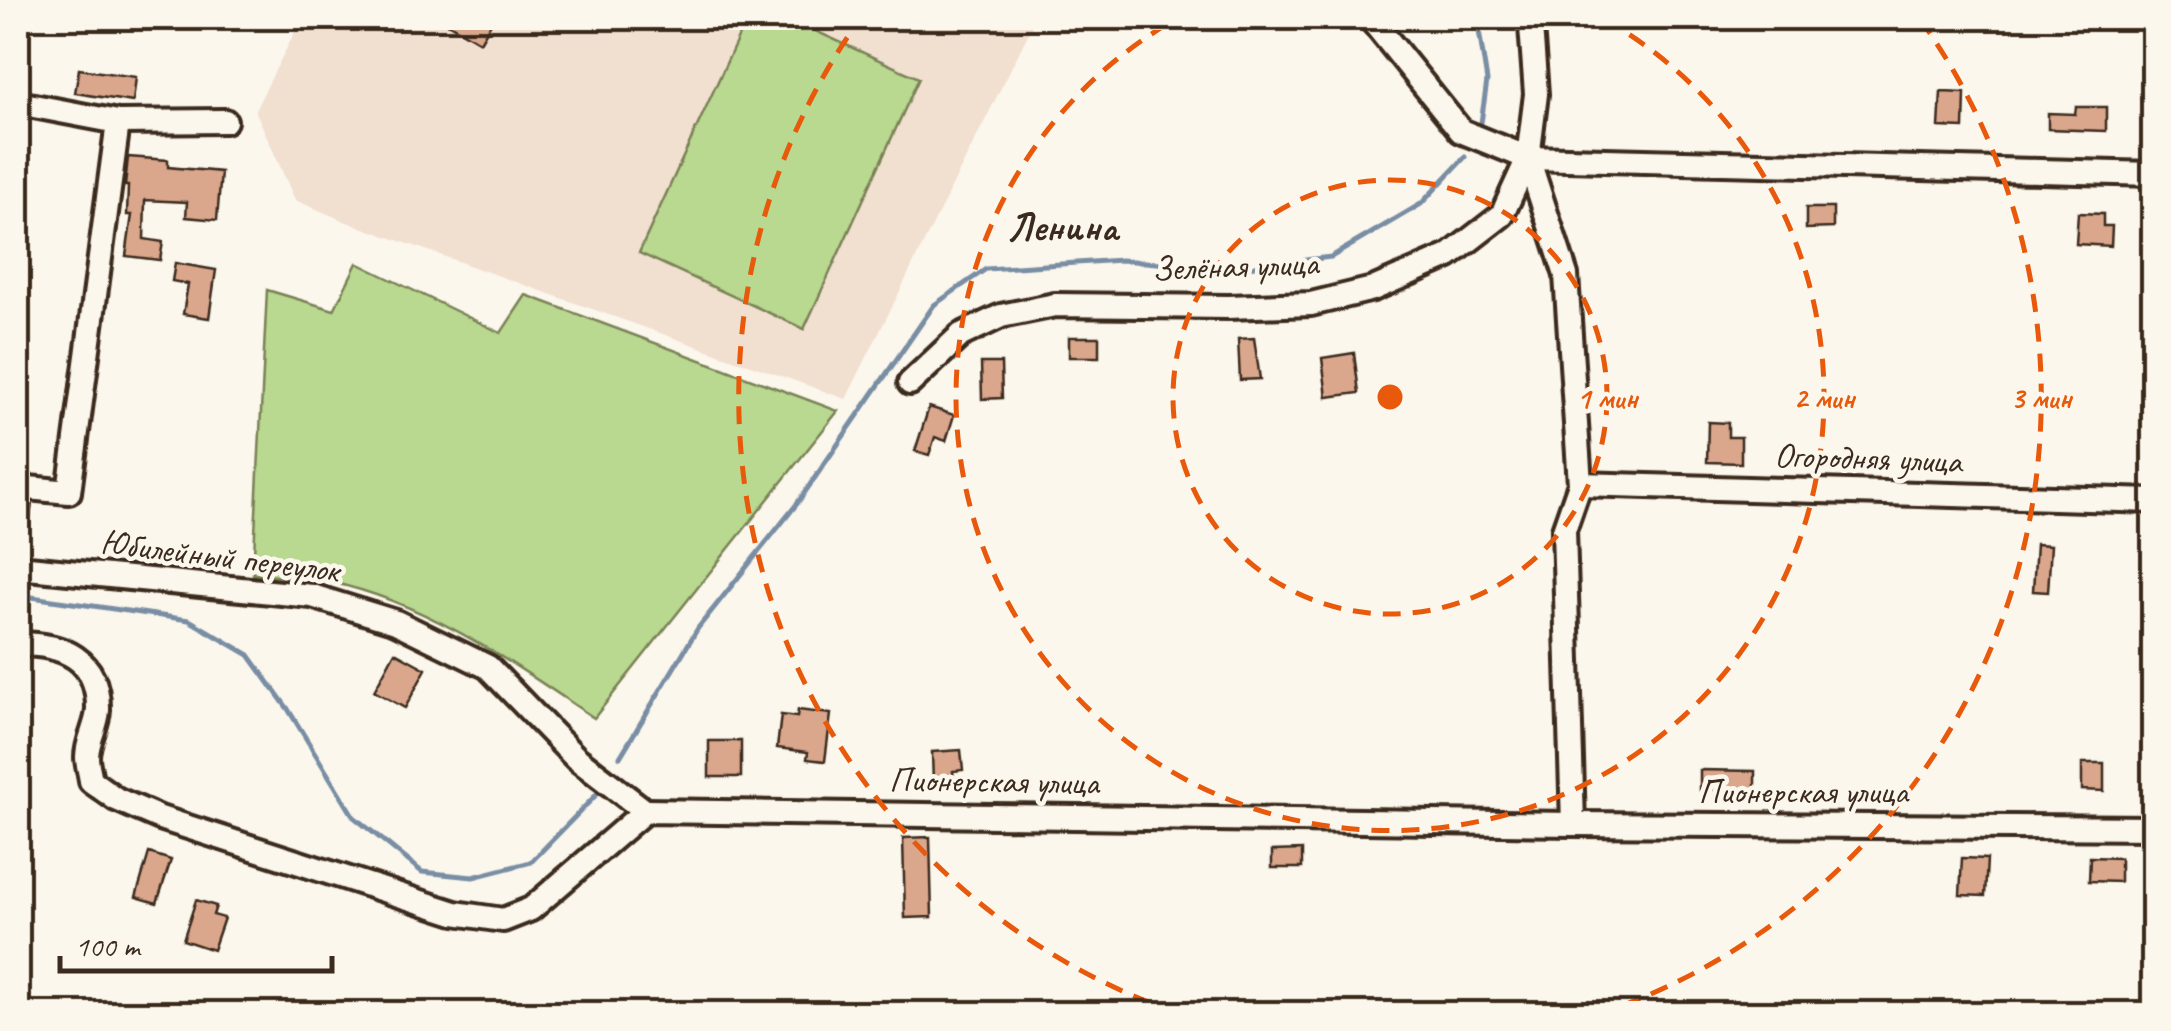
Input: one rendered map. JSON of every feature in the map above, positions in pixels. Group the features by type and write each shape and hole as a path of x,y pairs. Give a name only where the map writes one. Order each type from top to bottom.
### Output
{"street":[{"path":"1370,18 1461,131 1528,158 2154,174"},
{"name":"Зелёная улица","path":"910,384 961,335 1001,316 1055,305 1312,304 1373,289 1449,256 1502,215 1528,158 1536,94 1531,26 1527,18"},
{"path":"18,103 118,122 225,120"},
{"name":"Юбилейный переулок","path":"18,486 68,492 118,122"},
{"path":"1528,158 1566,275 1580,484 1564,530 1573,824"},
{"name":"Огородняя улица","path":"1580,484 2154,502"},
{"name":"Юбилейный переулок","path":"18,567 312,596 396,622 488,668 576,758 645,810"},
{"path":"18,644 38,644 73,653 96,683 98,714 87,754 91,781 116,799 160,818 455,913 503,920 531,910 645,810"},
{"name":"Пионерская улица","path":"645,810 2154,828"}],"shaded area":[{"path":"302,18 1036,18 846,399 347,222 295,200 255,110"}],"green space":[{"path":"747,18 787,18 919,78 804,329 639,253"},
{"path":"357,263 501,333 526,295 838,411 594,718 468,637 401,604 330,582 253,574 267,290 334,310"}],"building":[{"path":"439,18 494,18 480,42"},
{"path":"79,69 136,77 133,102 75,93"},
{"path":"1941,92 1965,93 1964,128 1939,127"},
{"path":"2076,107 2106,107 2106,131 2048,129 2048,113 2075,114"},
{"path":"128,157 168,160 168,167 221,172 217,220 186,217 187,202 145,200 144,239 163,242 160,260 126,256 132,215 127,215 125,186"},
{"path":"1806,208 1833,208 1833,228 1806,229"},
{"path":"2078,213 2103,214 2103,226 2112,226 2111,246 2076,244"},
{"path":"175,263 216,270 209,318 183,314 188,284 172,281"},
{"path":"1069,337 1099,337 1099,357 1069,357"},
{"path":"1254,338 1260,379 1240,380 1238,339"},
{"path":"1354,353 1359,393 1327,397 1322,358"},
{"path":"981,363 1001,363 1002,398 982,399"},
{"path":"929,407 954,415 946,441 935,437 929,455 915,451"},
{"path":"1708,422 1728,423 1728,437 1741,437 1741,463 1707,462"},
{"path":"18,502 32,503 26,546 18,546"},
{"path":"2036,544 2051,545 2048,592 2033,591"},
{"path":"395,652 426,669 405,708 374,691"},
{"path":"798,710 831,714 825,761 807,759 808,752 777,748 781,715 797,717"},
{"path":"709,741 741,741 741,777 709,777"},
{"path":"961,750 963,770 953,771 954,782 933,783 932,752"},
{"path":"2082,763 2104,763 2104,791 2082,790"},
{"path":"1700,770 1755,771 1755,789 1700,790"},
{"path":"930,837 932,917 905,918 903,838"},
{"path":"1302,850 1302,868 1272,868 1272,851"},
{"path":"149,853 171,860 157,903 136,897"},
{"path":"2090,857 2120,858 2120,882 2089,881"},
{"path":"1962,858 1987,859 1985,896 1960,895"},
{"path":"196,900 216,906 213,915 224,918 213,950 183,940"}],"waterway":[{"path":"1477,18 1487,81 1481,123"},
{"path":"620,757 698,628 796,505 934,305 986,269 1121,260 1229,269 1331,257 1421,204 1465,157"},
{"path":"18,595 189,620 249,655 288,709 354,817 422,872 473,877 531,862 597,794"}],"district":[{"name":"Ленина","path":"1062,227"}]}
